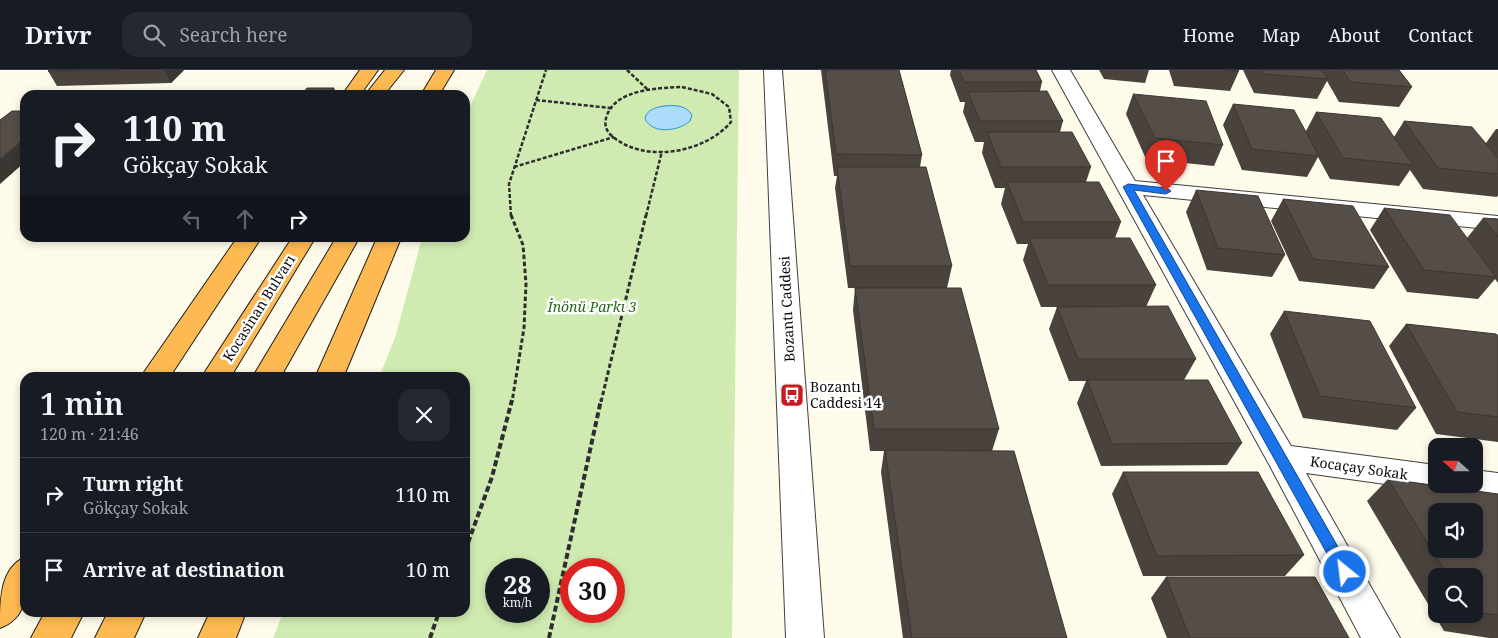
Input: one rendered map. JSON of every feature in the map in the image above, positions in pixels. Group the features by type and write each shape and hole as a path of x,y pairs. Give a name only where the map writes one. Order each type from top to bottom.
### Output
{"highway":[{"path":"355,90 369,70"},
{"path":"378,90 395,70"},
{"path":"394,90 406,70"},
{"path":"433,90 445,70"},
{"path":"447,90 455,70"},
{"path":"158,372 246,242"},
{"path":"220,279 251,242"},
{"name":"Kocasinan Bulvarı","path":"219,372 300,242"},
{"path":"269,372 345,242"},
{"path":"331,372 386,242"},
{"path":"0,611 20,581"},
{"path":"50,638 63,617"},
{"path":"114,638 125,617"},
{"path":"217,638 226,617"}],"street":[{"name":"Bozantı Caddesi","path":"773,70 805,638"},
{"path":"1061,70 1282,457 1381,638"},
{"path":"1128,187 1498,223"},
{"name":"Kocaçay Sokak","path":"1282,457 1428,477"},
{"path":"1483,484 1498,486"}],"path":[{"path":"470,537 492,477 518,378 524,328 526,284 524,245 511,216 509,201 513,167 546,70"},
{"path":"627,70 648,89"},
{"path":"682,87 704,91 719,98 731,111 731,122 728,128 714,139 690,148 662,151 631,146 614,137 608,131 605,123 610,108 628,96 648,89 682,87"},
{"path":"536,100 610,108"},
{"path":"513,167 614,137"},
{"path":"550,638 610,359 662,151"},
{"path":"430,638 437,617"}],"green space":[{"name":"İnönü Parkı 3","path":"487,70 739,70 732,638 273,638 281,617 470,617 470,372 381,372 395,338 421,242 470,242 470,106"}],"water":[{"path":"664,106 676,106 687,109 692,115 690,121 679,127 666,130 649,124 645,119 647,113"}],"building":[{"path":"50,70 117,70 48,71"},
{"path":"825,70 899,70 922,155 836,154"},
{"path":"959,70 1036,70 1042,82 964,82"},
{"path":"1262,70 1322,70 1328,79 1263,74"},
{"path":"1343,70 1399,70 1412,87 1350,82"},
{"path":"307,88 334,88 333,90 306,90"},
{"path":"1047,91 1063,121 980,121 968,92"},
{"path":"1133,94 1206,101 1223,145 1155,138"},
{"path":"1233,104 1294,110 1319,156 1252,149"},
{"path":"12,111 20,111 20,142 0,159 0,120"},
{"path":"1316,112 1381,118 1413,165 1343,158"},
{"path":"1404,121 1472,127 1498,158 1498,174 1438,168"},
{"path":"987,132 1072,132 1091,167 1001,167"},
{"path":"837,167 926,167 952,266 850,266"},
{"path":"1007,182 1099,182 1121,222 1023,222"},
{"path":"1196,190 1258,196 1285,255 1218,248"},
{"path":"1283,199 1353,206 1389,267 1313,259"},
{"path":"1384,208 1450,215 1496,277 1424,270"},
{"path":"1483,218 1498,219 1498,237"},
{"path":"1029,238 1130,238 1156,285 1048,285"},
{"path":"855,288 961,288 999,429 874,429"},
{"path":"1168,306 1196,359 1078,359 1057,307"},
{"path":"1284,311 1370,321 1416,408 1320,396"},
{"path":"1406,324 1496,334 1498,336 1498,417 1457,412"},
{"path":"1087,380 1208,380 1242,443 1112,444"},
{"path":"885,450 1014,451 1067,638 912,638"},
{"path":"1123,472 1258,472 1304,555 1157,556"},
{"path":"1388,479 1428,484 1428,493 1483,492 1498,494 1498,615 1483,613 1483,568 1443,568 1437,558 1483,558 1483,503 1428,503 1428,544"},
{"path":"1166,577 1315,577 1349,638 1190,638"}],"place":[{"name":"Bozantı Caddesi 14","path":"792,395"}],"route":[{"path":"1166,191 1128,187 1282,457 1345,572"}]}
